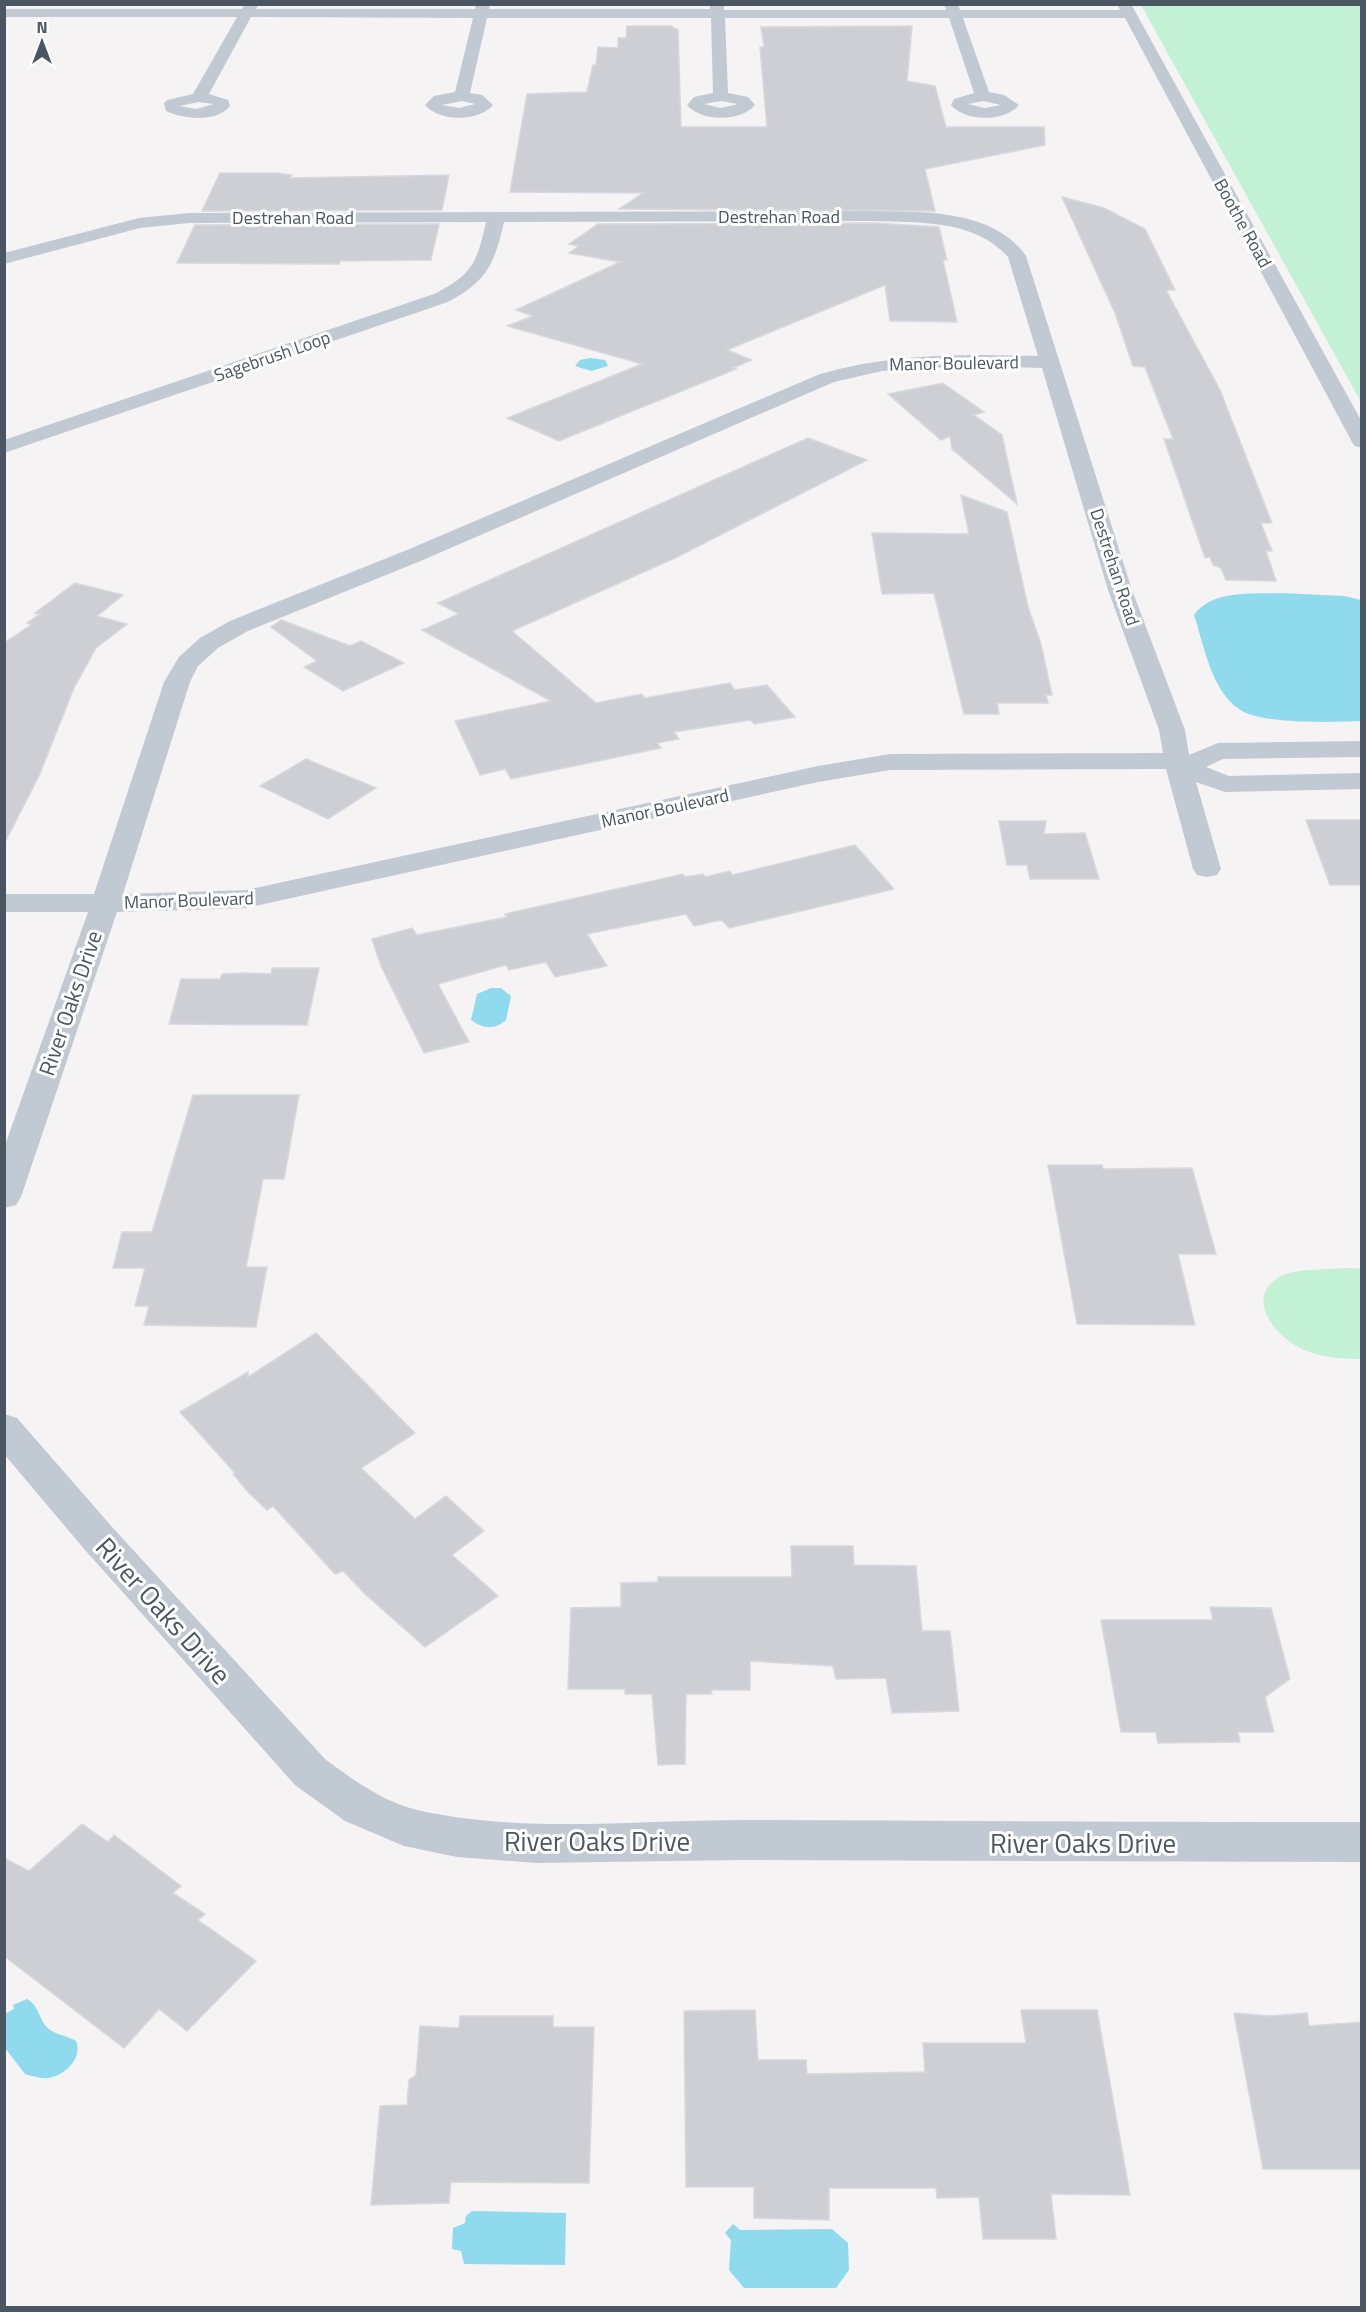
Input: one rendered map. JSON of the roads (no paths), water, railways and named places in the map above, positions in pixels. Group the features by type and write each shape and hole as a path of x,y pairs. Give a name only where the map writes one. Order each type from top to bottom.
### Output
{"street":[{"path":"199,97 250,9"},
{"path":"4,13 250,9 1126,9"},
{"path":"462,96 482,9"},
{"path":"718,9 722,96"},
{"path":"952,9 982,96"},
{"name":"Boothe Road","path":"1126,9 1362,442"},
{"name":"Destrehan Road","path":"4,260 92,234 164,219 873,216 924,218 975,228 1010,246 1017,256 1120,590 1172,730 1207,869"},
{"name":"Sagebrush Loop","path":"4,447 441,298 475,279 487,257 496,218"},
{"name":"Manor Boulevard","path":"1049,362 908,361 859,367 827,378 415,555 229,632 209,643 188,662 177,682 134,820 104,903 222,902 270,896 855,766 890,762 941,761 1180,764 1218,751 1362,749"},
{"path":"1180,764 1225,784 1362,781"},
{"name":"River Oaks Drive","path":"4,903 104,903 4,1197"},
{"name":"River Oaks Drive","path":"4,1428 99,1539 310,1772 332,1790 358,1805 415,1830 483,1840 552,1843 680,1840 1362,1842"}],"water":[{"path":"590,358 605,360 608,366 591,371 575,366 580,360"},
{"path":"1282,593 1344,596 1361,600 1361,721 1298,721 1263,718 1239,709 1222,691 1210,666 1194,615 1211,601 1222,597"},
{"path":"491,988 501,988 511,996 506,1020 497,1026 488,1027 471,1020 477,994"},
{"path":"27,1999 34,2005 49,2029 76,2041 78,2047 75,2060 66,2070 54,2077 42,2078 25,2074 5,2048 5,2014 14,2009 13,2005"},
{"path":"472,2211 566,2213 565,2265 464,2264 461,2251 452,2249 453,2228 465,2223 466,2216"},
{"path":"733,2224 740,2230 832,2229 848,2243 849,2270 836,2288 744,2288 729,2270 731,2240 725,2233"}]}
